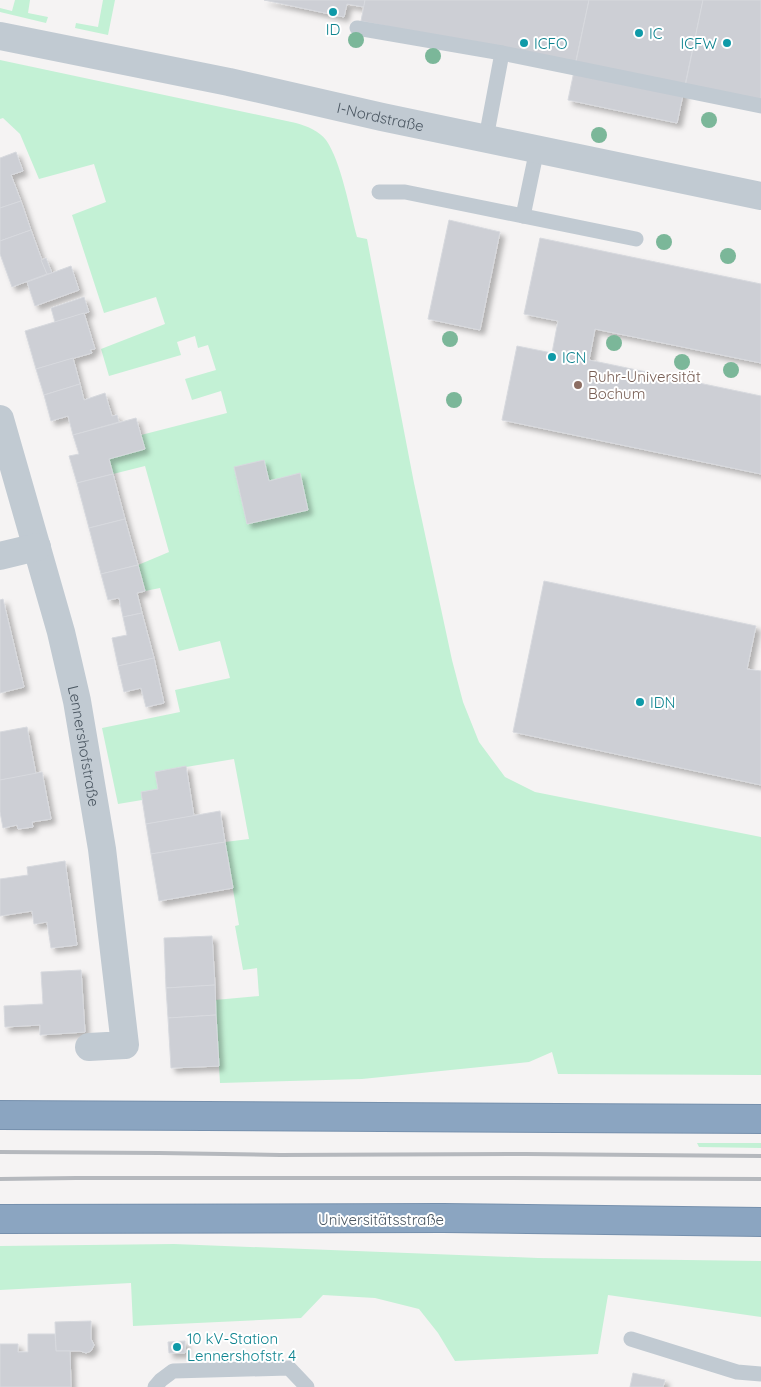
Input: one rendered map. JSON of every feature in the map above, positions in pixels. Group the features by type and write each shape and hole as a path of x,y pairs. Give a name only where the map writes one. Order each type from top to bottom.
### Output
{"highway":[{"path":"0,1115 761,1118"},
{"name":"Universitätsstraße","path":"0,1219 443,1218 761,1222"}],"street":[{"name":"I-Nordstraße","path":"0,36 219,80 382,117 761,196"},
{"name":"Lennershofstraße","path":"0,419 62,632 78,701 102,849 125,1045 89,1047"},
{"path":"0,556 37,547"}],"lane":[{"path":"357,28 502,53 761,106"},
{"path":"486,138 502,53"},
{"path":"523,216 537,149"},
{"path":"379,192 405,192 636,239"},
{"path":"630,1339 737,1372 761,1374"},
{"path":"155,1387 173,1371 289,1368 307,1387"}],"green space":[{"path":"15,0 30,0 28,13 48,17 46,23 0,12 0,8 12,11"},
{"path":"103,0 115,0 108,35 75,28 76,23 98,27"},
{"path":"0,60 296,123 312,129 326,140 341,173 357,237 367,239 414,483 452,660 463,702 479,742 505,777 535,792 761,837 761,1075 558,1074 552,1052 529,1062 362,1079 220,1083 215,1000 259,996 257,968 243,970 235,926 239,925 225,842 249,839 234,759 156,772 158,789 141,792 142,800 118,804 102,728 180,712 175,690 230,678 220,641 179,651 160,588 145,591 138,565 169,552 145,466 113,474 109,459 141,435 227,413 221,391 192,400 185,379 216,370 208,345 198,348 195,336 177,342 181,355 109,376 101,349 165,324 156,297 104,313 72,215 106,202 94,164 39,179 20,134 3,118 0,119"},
{"path":"697,1143 761,1143 761,1148 699,1147"},
{"path":"174,1244 538,1258 761,1261 761,1317 608,1295 598,1354 455,1361 438,1333 419,1309 375,1298 323,1295 301,1318 133,1326 131,1283 0,1290 0,1246"}],"building":[{"name":"ID","path":"264,0 365,0 364,7 347,4 344,17"},
{"name":"ICFO","path":"365,0 589,0 575,65 361,21"},
{"name":"IC","path":"589,0 703,0 677,123 568,100"},
{"name":"ICFW","path":"703,0 761,0 761,103 685,87"},
{"path":"16,152 23,171 11,175 21,201 0,208 0,158"},
{"path":"21,201 31,230 0,241 0,208"},
{"path":"449,220 500,232 480,330 428,319"},
{"path":"31,230 47,274 12,287 0,254 0,241"},
{"name":"ICN","path":"540,238 761,284 761,363 595,329 589,360 761,396 761,474 502,420 517,346 552,353 558,321 524,314"},
{"path":"46,258 52,273 47,274 41,260"},
{"path":"71,266 79,290 35,306 27,282"},
{"path":"84,297 89,312 55,322 51,308"},
{"path":"84,313 95,349 90,350 92,353 36,369 25,331"},
{"path":"73,358 80,384 44,395 36,369"},
{"path":"80,384 84,400 105,393 112,416 117,415 119,422 73,435 68,416 51,421 44,395"},
{"path":"136,418 145,449 109,459 113,474 77,483 69,456 79,454 73,435"},
{"path":"264,460 269,481 300,473 308,510 247,524 234,467"},
{"path":"113,474 125,519 89,528 77,483"},
{"path":"125,519 138,565 101,574 89,528"},
{"path":"138,565 145,591 137,593 142,613 123,617 119,598 108,600 101,574"},
{"name":"IDN","path":"544,581 756,626 747,669 761,671 761,785 513,732"},
{"path":"3,599 24,687 0,693 0,600"},
{"path":"142,613 154,658 118,666 112,638 127,635 123,617"},
{"path":"154,658 164,703 146,707 141,688 124,692 118,666"},
{"path":"27,727 36,774 0,780 0,732"},
{"path":"186,766 194,816 146,824 141,792 158,789 155,772"},
{"path":"42,772 51,819 32,822 33,827 18,829 17,825 3,828 0,812 0,780"},
{"path":"220,811 225,842 151,854 146,824"},
{"path":"225,842 233,888 159,901 151,854"},
{"path":"65,861 77,945 51,948 47,922 34,924 32,911 0,916 0,879 28,875 27,867"},
{"path":"212,936 215,985 166,988 164,938"},
{"path":"81,970 85,1032 40,1035 40,1025 5,1027 4,1006 43,1004 41,972"},
{"path":"215,985 216,1015 168,1018 166,988"},
{"path":"216,1015 219,1066 171,1068 168,1018"},
{"path":"91,1321 91,1339 94,1345 91,1351 86,1353 80,1351 56,1351 55,1322"},
{"path":"28,1334 55,1334 56,1351 70,1351 71,1387 0,1387 0,1344 18,1344 18,1352 28,1352"},
{"name":"10 kV-Station Lennershofstr. 4","path":"185,1341 185,1353 169,1353 168,1342"},
{"path":"633,1373 665,1380 663,1387 630,1387"}],"railway":[{"path":"0,1152 280,1155 526,1154 761,1156"},
{"path":"0,1179 761,1179"}],"place":[{"name":"ID","path":"333,12"},
{"name":"IC","path":"639,33"},
{"name":"ICFO","path":"524,43"},
{"name":"ICFW","path":"727,43"},
{"name":"ICN","path":"552,357"},
{"name":"Ruhr-Universität Bochum","path":"578,385"},
{"name":"IDN","path":"640,702"},
{"name":"10 kV-Station Lennershofstr. 4","path":"177,1347"}]}
